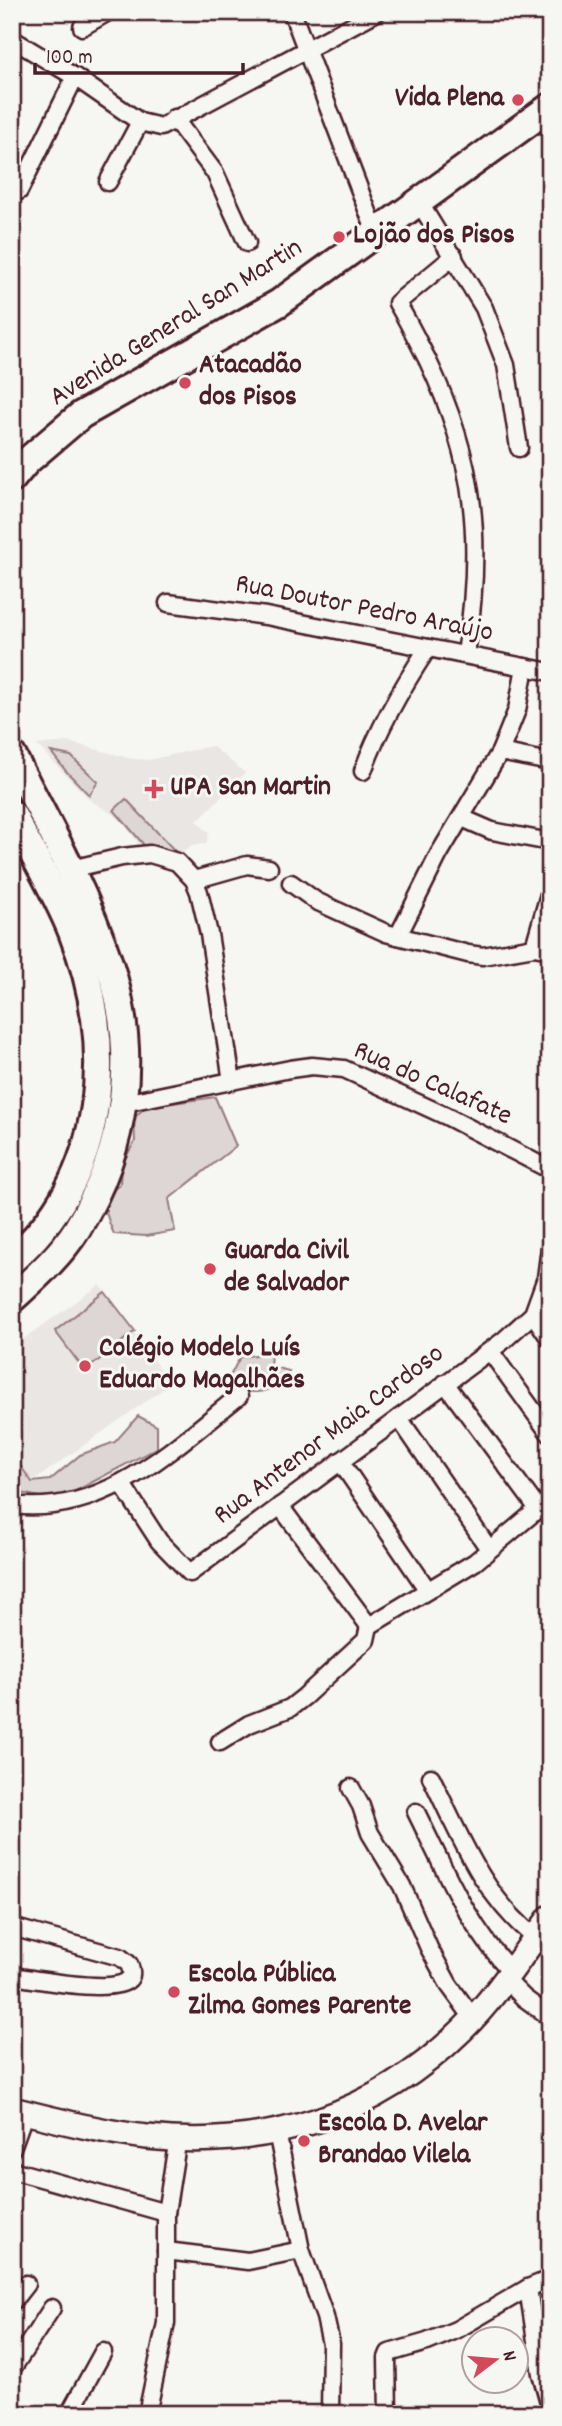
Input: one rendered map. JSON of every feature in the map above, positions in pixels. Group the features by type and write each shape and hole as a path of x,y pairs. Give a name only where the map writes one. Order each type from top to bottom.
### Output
{"main road":[{"name":"Avenida General San Martin","path":"12,478 27,461 81,415 270,309 550,107"},
{"path":"12,755 71,869 109,964 120,1004 126,1072 124,1103 107,1165 76,1230 57,1255 12,1299"},
{"path":"12,814 72,932 85,970 99,1040 96,1110 78,1169 63,1201 44,1228 12,1260"},
{"path":"19,2111 90,2128 149,2137 223,2138 277,2133 350,2109 420,2068 473,2018 550,1917"}],"street":[{"path":"82,27 108,12"},
{"path":"292,12 376,233"},
{"path":"12,39 148,124 165,126 174,118 377,12"},
{"path":"19,191 75,78"},
{"path":"174,118 215,173 247,243"},
{"path":"108,182 148,124"},
{"path":"419,202 484,308 506,365 519,448"},
{"path":"454,257 397,303 445,400 469,478 475,550 466,654"},
{"name":"Rua Doutor Pedro Araújo","path":"168,603 265,616 550,671"},
{"path":"363,771 375,737 428,648"},
{"path":"398,936 439,854 463,818 500,752 517,710 525,667"},
{"path":"500,752 550,762"},
{"path":"463,818 492,831 550,842"},
{"path":"71,869 122,857 150,854 177,862 194,880 209,934 232,1081"},
{"path":"194,880 247,865 269,869"},
{"path":"291,883 316,901 374,928 483,956 542,949 550,891"},
{"name":"Rua do Calafate","path":"124,1103 312,1066 344,1069 446,1116 550,1170"},
{"name":"Rua Antenor Maia Cardoso","path":"122,1484 159,1541 190,1573 490,1351 533,1314 546,1279 550,1247"},
{"path":"533,1314 550,1339"},
{"path":"490,1351 550,1434"},
{"path":"220,1742 249,1724 290,1708 366,1640 369,1626 475,1562 544,1504 445,1383"},
{"path":"12,1505 54,1506 90,1498 122,1484 239,1396"},
{"path":"400,1418 489,1549"},
{"path":"340,1461 427,1589"},
{"path":"280,1506 369,1626"},
{"path":"431,1777 481,1876 515,1919 535,1937"},
{"path":"351,1788 370,1833 402,1886 429,1948 449,1985 473,2018"},
{"path":"416,1812 465,1911 487,1945 524,1998 550,2017"},
{"path":"12,1927 120,1957 129,1964 131,1972 128,1980 123,1983 104,1986 12,1976"},
{"path":"12,2148 19,2111"},
{"path":"277,2133 301,2250 325,2317 331,2344 330,2414"},
{"path":"147,2414 166,2323 166,2213 178,2138"},
{"path":"12,2170 166,2213"},
{"path":"166,2250 248,2261 301,2250"},
{"path":"388,2414 387,2358 392,2351 427,2342 456,2330 528,2288 550,2279"},
{"path":"12,2302 26,2284"},
{"path":"528,2288 541,2374 550,2406"},
{"path":"12,2369 52,2308"},
{"path":"69,2414 103,2352"}],"shaded area":[{"name":"UPA San Martin","path":"68,742 133,759 149,760 212,746 245,773 197,821 209,833 206,844 192,845 176,856 142,848 119,818 90,800 37,745"},
{"path":"51,752 71,756 98,782 89,795 66,771"},
{"path":"126,799 176,852 144,845 114,810"},
{"path":"215,1097 236,1146 169,1199 175,1231 146,1236 114,1234 106,1213 107,1201 120,1184 121,1166 135,1141 134,1118 145,1107"},
{"name":"Colégio Modelo Luís Eduardo Magalhães","path":"100,1285 170,1384 32,1482 12,1453 12,1347"},
{"path":"105,1292 135,1331 85,1371 55,1331"},
{"path":"271,1353 270,1366 289,1371 282,1379 266,1391 235,1390 230,1376 240,1357"},
{"path":"138,1416 157,1426 157,1448 68,1495 40,1497 12,1491 12,1454 32,1482 50,1480 80,1455 115,1442"}],"place":[{"name":"Vida Plena","path":"518,100"},
{"name":"Lojão dos Pisos","path":"339,237"},
{"name":"Atacadão dos Pisos","path":"185,383"},
{"name":"UPA San Martin","path":"154,789"},
{"name":"Guarda Civil de Salvador","path":"210,1269"},
{"name":"Colégio Modelo Luís Eduardo Magalhães","path":"85,1366"},
{"name":"Escola Pública Zilma Gomes Parente","path":"174,1992"},
{"name":"Escola D. Avelar Brandao Vilela","path":"304,2141"}]}
